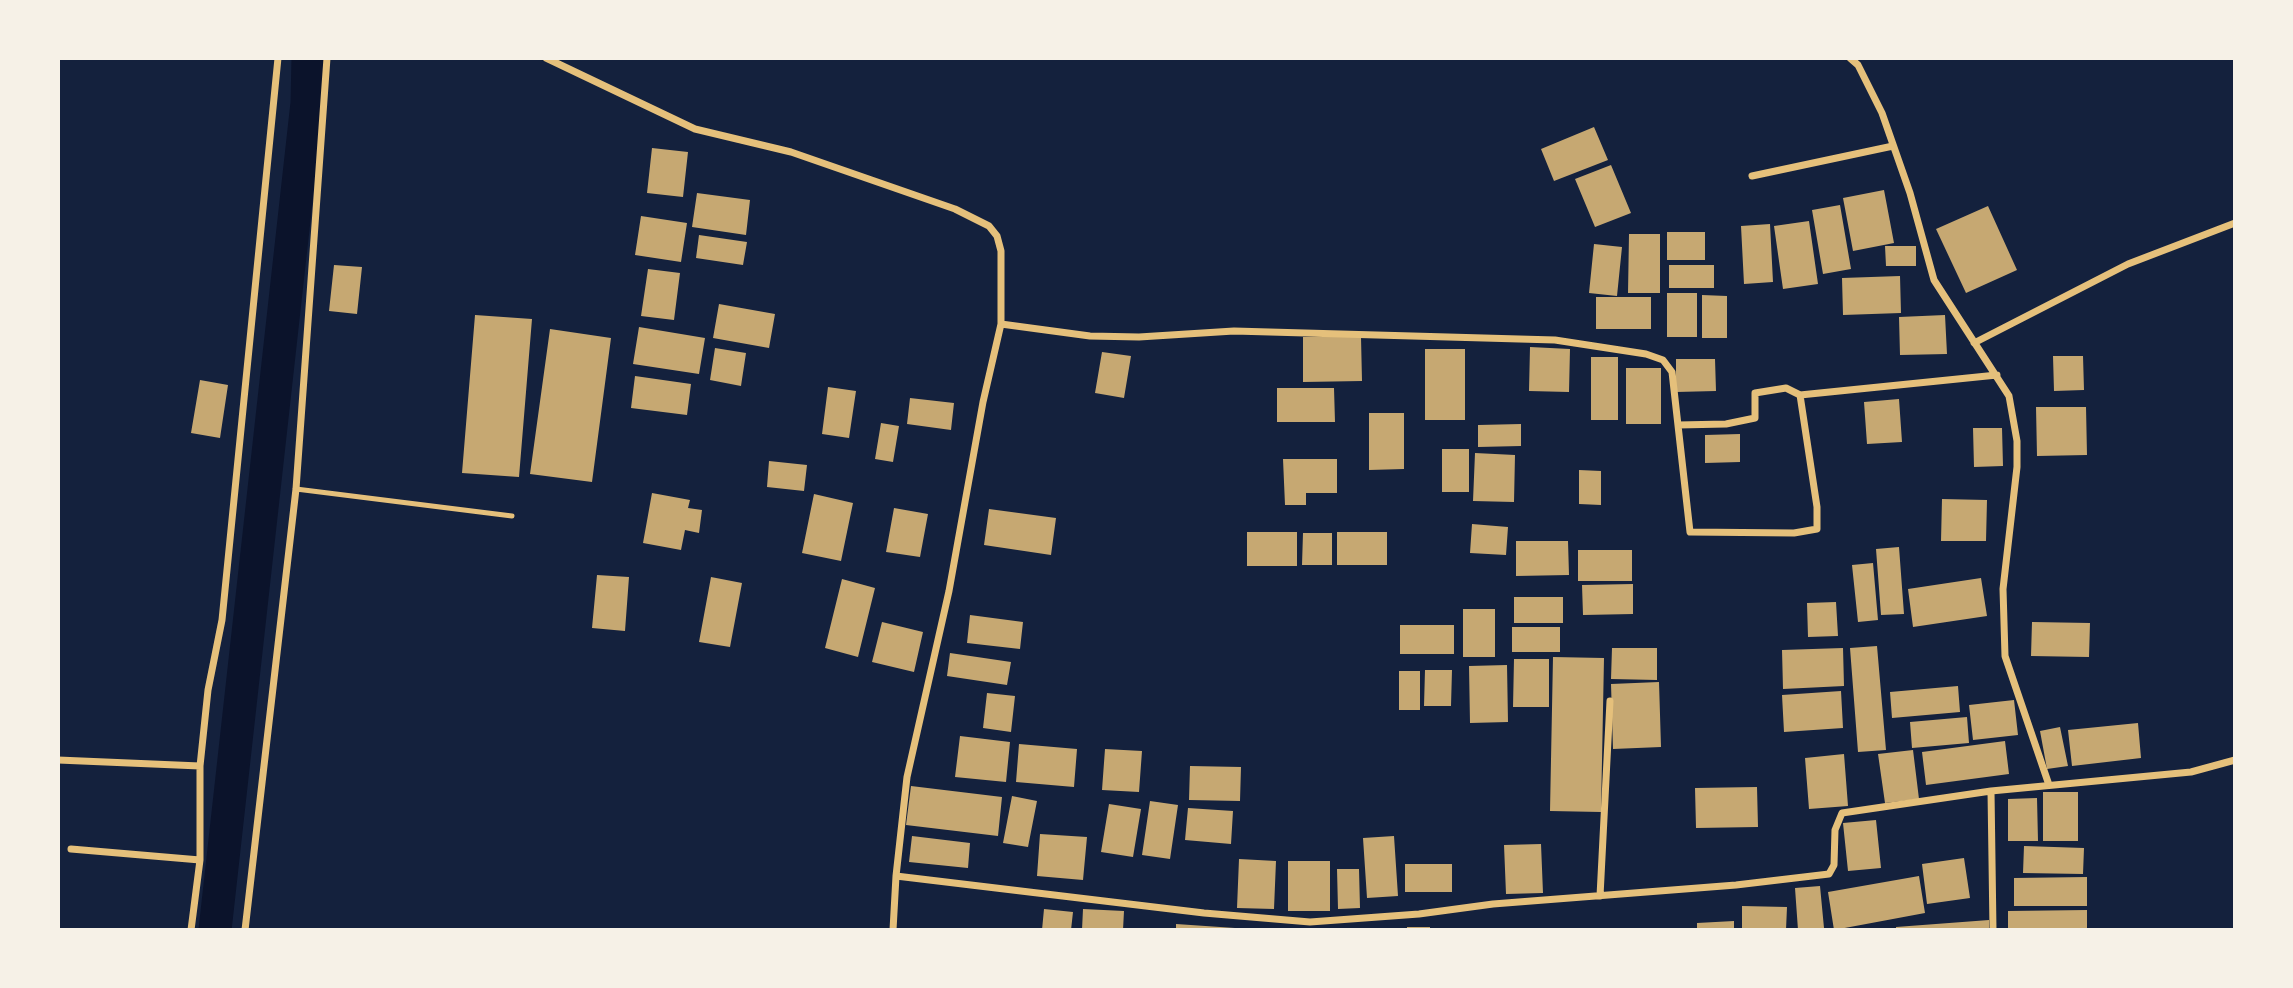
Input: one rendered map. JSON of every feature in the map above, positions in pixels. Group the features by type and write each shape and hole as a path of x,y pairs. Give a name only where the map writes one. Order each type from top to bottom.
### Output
{"street":[{"path":"191,930 200,860 200,766 208,690 222,620 278,58"},
{"path":"245,930 296,489 327,58"},
{"path":"546,58 695,129 791,152 955,209 989,226 1001,251 1001,324 982,402 949,591 907,777 893,930"},
{"path":"1850,58 1858,65 1882,113 1934,280 2009,396 2017,441 2003,589 2005,656 2049,785"},
{"path":"1752,176 1893,145"},
{"path":"1974,343 2128,264 2235,223"},
{"path":"1001,324 1090,335 1139,337 1234,331 1555,340 1646,354 1663,360 1672,372 1690,532 1782,534 1817,529 1817,507 1800,395"},
{"path":"1678,425 1726,424 1755,418 1755,393 1786,388 1800,395 1997,375"},
{"path":"1600,896 1610,701"},
{"path":"58,760 200,766"},
{"path":"896,876 1204,913 1310,922 1829,874 1834,866 1835,830 1842,813 1991,791 2191,772 2235,760"},
{"path":"1991,791 1993,930"},
{"path":"71,849 200,860"}],"lane":[{"path":"296,489 512,516"}],"building":[{"path":"1594,127 1608,160 1554,181 1541,149"},
{"path":"652,148 688,152 683,197 647,193"},
{"path":"1611,165 1631,213 1595,227 1575,179"},
{"path":"1884,190 1894,243 1853,251 1843,198"},
{"path":"697,193 750,200 746,235 692,227"},
{"path":"1840,205 1851,269 1823,274 1812,210"},
{"path":"1988,206 2017,270 1966,293 1936,229"},
{"path":"641,216 687,223 681,262 635,255"},
{"path":"1809,221 1818,284 1783,289 1774,226"},
{"path":"1770,224 1773,282 1744,284 1741,226"},
{"path":"1667,232 1705,232 1705,260 1667,260"},
{"path":"1629,234 1660,234 1660,293 1628,293"},
{"path":"699,235 747,242 743,265 696,258"},
{"path":"1594,244 1622,247 1617,296 1589,293"},
{"path":"1885,246 1916,246 1916,266 1886,266"},
{"path":"334,265 362,267 357,314 329,311"},
{"path":"1669,265 1714,265 1714,288 1669,288"},
{"path":"648,269 680,273 674,320 641,316"},
{"path":"1900,276 1901,313 1843,315 1842,278"},
{"path":"1667,293 1697,293 1697,337 1667,337"},
{"path":"1702,295 1727,296 1727,338 1702,338"},
{"path":"1596,297 1651,297 1651,329 1596,329"},
{"path":"719,304 775,314 769,348 713,338"},
{"path":"475,315 532,319 519,477 462,473"},
{"path":"1945,315 1947,354 1900,355 1899,317"},
{"path":"639,327 705,338 699,374 633,364"},
{"path":"550,329 611,338 592,482 530,474"},
{"path":"1303,337 1361,337 1362,381 1303,382"},
{"path":"1530,347 1570,349 1569,392 1529,391"},
{"path":"715,348 746,353 741,386 710,380"},
{"path":"1425,349 1465,349 1465,420 1425,420"},
{"path":"1102,352 1131,356 1124,398 1095,393"},
{"path":"2053,356 2083,356 2084,390 2054,391"},
{"path":"1591,357 1618,357 1618,420 1591,420"},
{"path":"1676,359 1715,359 1716,391 1676,392"},
{"path":"1626,368 1661,368 1661,424 1626,424"},
{"path":"635,376 691,384 687,415 631,408"},
{"path":"200,380 228,385 220,438 191,433"},
{"path":"828,387 856,391 849,438 822,434"},
{"path":"1277,388 1334,388 1335,422 1277,422"},
{"path":"910,398 954,403 951,430 907,424"},
{"path":"1899,399 1902,442 1867,444 1864,402"},
{"path":"2036,407 2086,407 2087,455 2037,456"},
{"path":"1369,413 1404,413 1404,469 1369,470"},
{"path":"881,423 899,426 893,462 875,459"},
{"path":"1521,424 1521,446 1478,447 1478,425"},
{"path":"1973,428 2002,428 2003,466 1974,467"},
{"path":"1740,434 1740,462 1705,463 1705,435"},
{"path":"1442,449 1469,449 1469,492 1442,492"},
{"path":"1475,453 1515,455 1514,502 1473,501"},
{"path":"1283,459 1337,459 1337,493 1306,493 1306,505 1285,505"},
{"path":"769,461 807,465 804,491 767,487"},
{"path":"1579,470 1601,471 1601,505 1579,504"},
{"path":"652,493 690,500 688,508 702,510 699,533 685,530 681,550 643,543"},
{"path":"814,494 853,503 841,561 802,553"},
{"path":"1942,499 1987,500 1986,541 1941,541"},
{"path":"894,508 928,514 920,557 886,552"},
{"path":"989,509 1056,518 1051,555 984,545"},
{"path":"1472,524 1508,527 1506,555 1470,553"},
{"path":"1247,532 1297,532 1297,566 1247,566"},
{"path":"1337,532 1387,532 1387,565 1337,565"},
{"path":"1303,533 1332,533 1332,565 1302,565"},
{"path":"1516,541 1568,541 1569,575 1516,576"},
{"path":"1899,547 1904,614 1881,615 1876,549"},
{"path":"1578,550 1632,550 1632,581 1578,581"},
{"path":"1873,563 1878,620 1858,622 1852,565"},
{"path":"597,575 629,577 625,631 592,628"},
{"path":"711,577 742,583 730,647 699,642"},
{"path":"1981,578 1987,616 1913,627 1908,589"},
{"path":"842,579 875,588 858,657 825,648"},
{"path":"1633,584 1633,614 1583,615 1582,585"},
{"path":"1514,597 1563,597 1563,623 1514,623"},
{"path":"1836,602 1838,636 1808,637 1807,603"},
{"path":"1463,609 1495,609 1495,657 1463,657"},
{"path":"970,615 1023,622 1020,649 967,643"},
{"path":"882,622 923,632 914,672 872,662"},
{"path":"2032,622 2090,623 2089,657 2031,656"},
{"path":"1400,625 1454,625 1454,654 1400,654"},
{"path":"1512,627 1560,627 1560,652 1512,652"},
{"path":"1877,646 1886,750 1858,752 1850,648"},
{"path":"1612,648 1657,648 1657,680 1611,679"},
{"path":"1843,648 1844,686 1783,689 1782,650"},
{"path":"950,653 1011,662 1007,685 947,676"},
{"path":"1553,657 1604,658 1601,812 1550,811"},
{"path":"1514,659 1549,659 1549,707 1513,707"},
{"path":"1507,665 1508,722 1470,723 1469,666"},
{"path":"1425,670 1452,670 1451,706 1424,706"},
{"path":"1399,671 1420,671 1420,710 1399,710"},
{"path":"1659,682 1661,747 1613,749 1611,684"},
{"path":"1958,686 1960,712 1892,718 1890,692"},
{"path":"1841,691 1843,728 1784,732 1782,695"},
{"path":"987,693 1015,696 1011,732 983,728"},
{"path":"2014,700 2018,735 1973,740 1969,705"},
{"path":"1967,717 1969,743 1912,748 1910,722"},
{"path":"2138,723 2141,758 2072,766 2068,730"},
{"path":"2060,727 2068,766 2047,769 2040,731"},
{"path":"960,736 1010,742 1006,782 955,777"},
{"path":"2005,741 2009,774 1926,785 1922,752"},
{"path":"1019,744 1077,749 1074,787 1016,782"},
{"path":"1105,749 1142,751 1139,792 1102,790"},
{"path":"1913,750 1919,799 1885,803 1878,754"},
{"path":"1844,754 1848,806 1809,809 1805,758"},
{"path":"1190,766 1241,767 1240,801 1189,800"},
{"path":"911,786 1002,797 998,836 906,825"},
{"path":"1757,787 1758,827 1696,828 1695,788"},
{"path":"2043,792 2078,792 2078,841 2043,841"},
{"path":"1012,796 1037,801 1028,847 1003,843"},
{"path":"2037,798 2038,841 2008,841 2008,799"},
{"path":"1150,801 1178,805 1170,859 1142,855"},
{"path":"1109,804 1141,809 1133,857 1101,852"},
{"path":"1188,808 1233,811 1231,844 1185,840"},
{"path":"1876,820 1881,868 1848,871 1843,823"},
{"path":"1040,834 1087,837 1083,880 1037,876"},
{"path":"912,836 970,843 968,868 909,862"},
{"path":"1394,836 1398,896 1367,898 1363,838"},
{"path":"1541,844 1543,893 1506,894 1504,845"},
{"path":"2024,846 2084,848 2083,874 2023,873"},
{"path":"1964,858 1970,898 1927,904 1922,864"},
{"path":"1239,859 1276,861 1274,909 1237,908"},
{"path":"1288,861 1330,861 1330,911 1288,911"},
{"path":"1405,864 1452,864 1452,892 1405,892"},
{"path":"1337,869 1359,869 1360,908 1338,909"},
{"path":"1919,876 1925,913 1834,930 1828,892"},
{"path":"2087,877 2087,906 2014,906 2014,878"},
{"path":"1820,886 1824,928 1798,930 1795,888"},
{"path":"1742,906 1787,907 1786,930 1742,930"},
{"path":"1044,909 1073,912 1071,930 1042,930"},
{"path":"1083,909 1124,911 1123,930 1082,930"},
{"path":"2087,910 2087,930 2008,930 2008,911"},
{"path":"1989,920 1989,930 1896,930 1896,927"},
{"path":"1734,921 1734,930 1697,930 1697,923"},
{"path":"1176,924 1235,928 1235,930 1176,930"},
{"path":"1407,927 1430,927 1430,930 1407,930"}],"waterway":[{"path":"215,930 307,103 308,58"}]}
